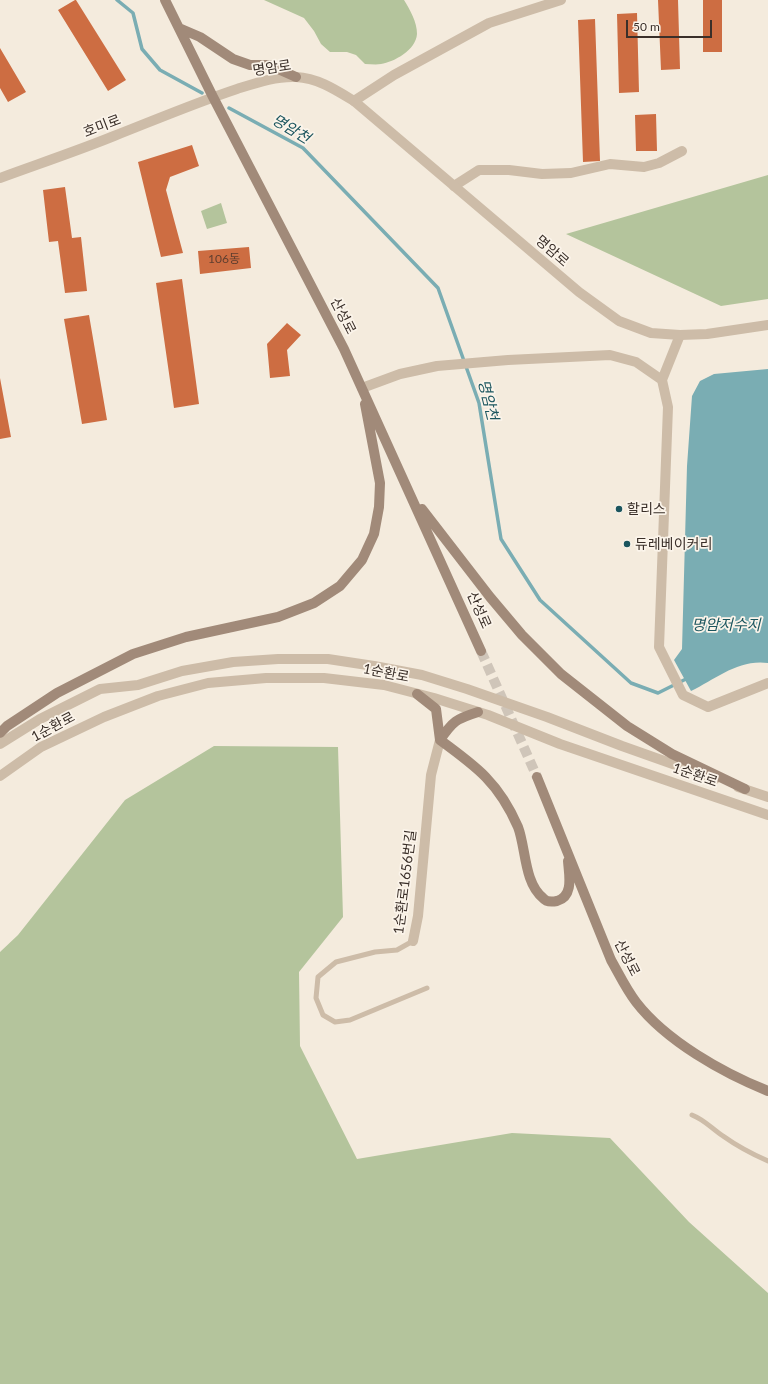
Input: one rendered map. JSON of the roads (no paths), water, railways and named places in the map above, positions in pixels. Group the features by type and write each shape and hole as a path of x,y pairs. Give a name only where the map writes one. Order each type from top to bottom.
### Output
{"main road":[{"name":"산성로","path":"165,0 344,349 481,651"},
{"path":"179,28 200,37 232,59 250,65 269,65 296,77"},
{"path":"0,733 7,726 57,693 133,654 186,638 278,617 314,603 340,586 362,560 374,534 379,507 380,483 362,388"},
{"path":"412,496 495,603 522,635 561,674 627,726 672,754 745,789"},
{"path":"417,694 436,709 440,740 474,764 491,782 507,804 518,829 529,876 536,890 543,899 552,902 560,900 566,894 570,886 568,851"},
{"path":"440,740 451,724 463,716 478,712"},
{"name":"산성로","path":"537,777 568,851 599,933 624,985 637,1003 662,1028 695,1053 724,1070 768,1091"}],"street":[{"path":"354,101 394,75 489,23 561,0"},
{"name":"명암로","path":"214,97 261,82 279,78 296,77 313,80 330,86 354,101 579,292 619,321 651,333 680,335 707,334 768,325"},
{"name":"호미로","path":"0,178 113,137 214,97"},
{"path":"454,186 479,170 509,170 542,174 570,173 610,164 644,167 659,163 682,151"},
{"path":"680,335 662,380 668,407 659,647 683,695 708,707 768,683"},
{"path":"362,388 400,374 438,366 508,360 610,355 636,362 662,380"},
{"name":"1순환로","path":"0,744 40,719 100,689 138,685 182,671 232,662 278,659 328,659 422,675 547,717 622,746 768,797"},
{"name":"1순환로","path":"0,776 41,748 104,717 158,696 208,683 266,678 324,678 384,685 478,712 560,744 768,815"},
{"name":"1순환로1656번길","path":"413,941 418,916 431,775 440,740"}],"lane":[{"name":"1순환로1656번길","path":"413,941 397,950 376,952 336,962 318,977 316,998 323,1015 335,1022 350,1020 427,988"},
{"path":"692,1115 702,1118 722,1136 752,1154 768,1161"}],"water":[{"name":"명암저수지","path":"768,369 768,663 747,664 737,667 691,691 674,660 682,649 687,466 692,396 700,381 714,374"}],"waterway":[{"name":"명암천","path":"117,0 133,13 142,49 160,70 202,93"},
{"name":"명암천","path":"229,108 303,148 438,288 479,403 501,539 540,600 631,683 658,693 688,678"}],"tunnel":[{"path":"481,651 537,777"}],"place":[{"name":"할리스","path":"619,509"},
{"name":"듀레베이커리","path":"627,544"}]}
